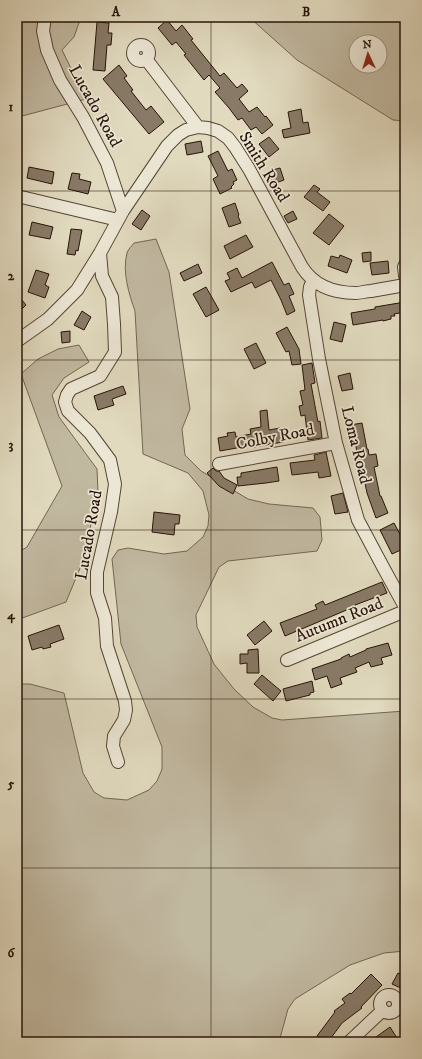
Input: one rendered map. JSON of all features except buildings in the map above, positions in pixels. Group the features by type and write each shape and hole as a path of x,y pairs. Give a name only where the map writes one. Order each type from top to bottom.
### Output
{"street":[{"name":"Lucado Road","path":"45,17 43,31 47,50 60,80 83,117 106,163 121,215"},
{"path":"17,341 48,319 77,290 121,215 167,146 178,135 186,130 198,127 146,59"},
{"name":"Smith Road","path":"198,127 218,131 228,138 236,147 302,267 313,280 327,288 357,293 405,285"},
{"path":"17,196 121,215"},
{"name":"Lucado Road","path":"100,253 102,276 112,297 115,352 100,376 71,389 65,402 68,411 90,433 110,460 115,484 111,512 97,572 97,593 105,618 107,646 125,701 126,710 124,720 114,736 113,746 118,762"},
{"path":"405,265 405,276"},
{"name":"Loma Road","path":"313,280 309,295 319,359 336,442 358,520 382,567 405,607"},
{"name":"Colby Road","path":"219,464 336,442"},
{"name":"Autumn Road","path":"286,660 405,611"},
{"path":"350,1042 382,1010"}],"shaded area":[{"path":"17,17 81,17 74,37 62,50 86,99 17,117"},
{"path":"249,17 405,17 405,121 393,120 297,60"},
{"path":"156,239 169,272 190,409 182,429 185,455 201,471 248,499 269,504 313,508 320,517 322,540 317,551 228,561 219,567 196,615 197,627 214,664 234,689 253,707 272,718 282,720 405,711 405,951 384,953 350,965 295,999 288,1009 279,1042 17,1042 17,684 30,684 64,693 83,773 94,792 104,798 127,800 149,790 157,781 162,769 162,747 121,644 112,559 118,550 128,548 164,554 187,551 203,537 208,526 209,515 203,491 188,473 143,454 135,311 127,283 125,268 129,249 134,243"},
{"path":"79,345 89,362 64,378 52,395 59,417 97,469 98,492 83,561 66,602 17,620 17,553 27,547 62,486 21,374 38,359 58,349"}]}
